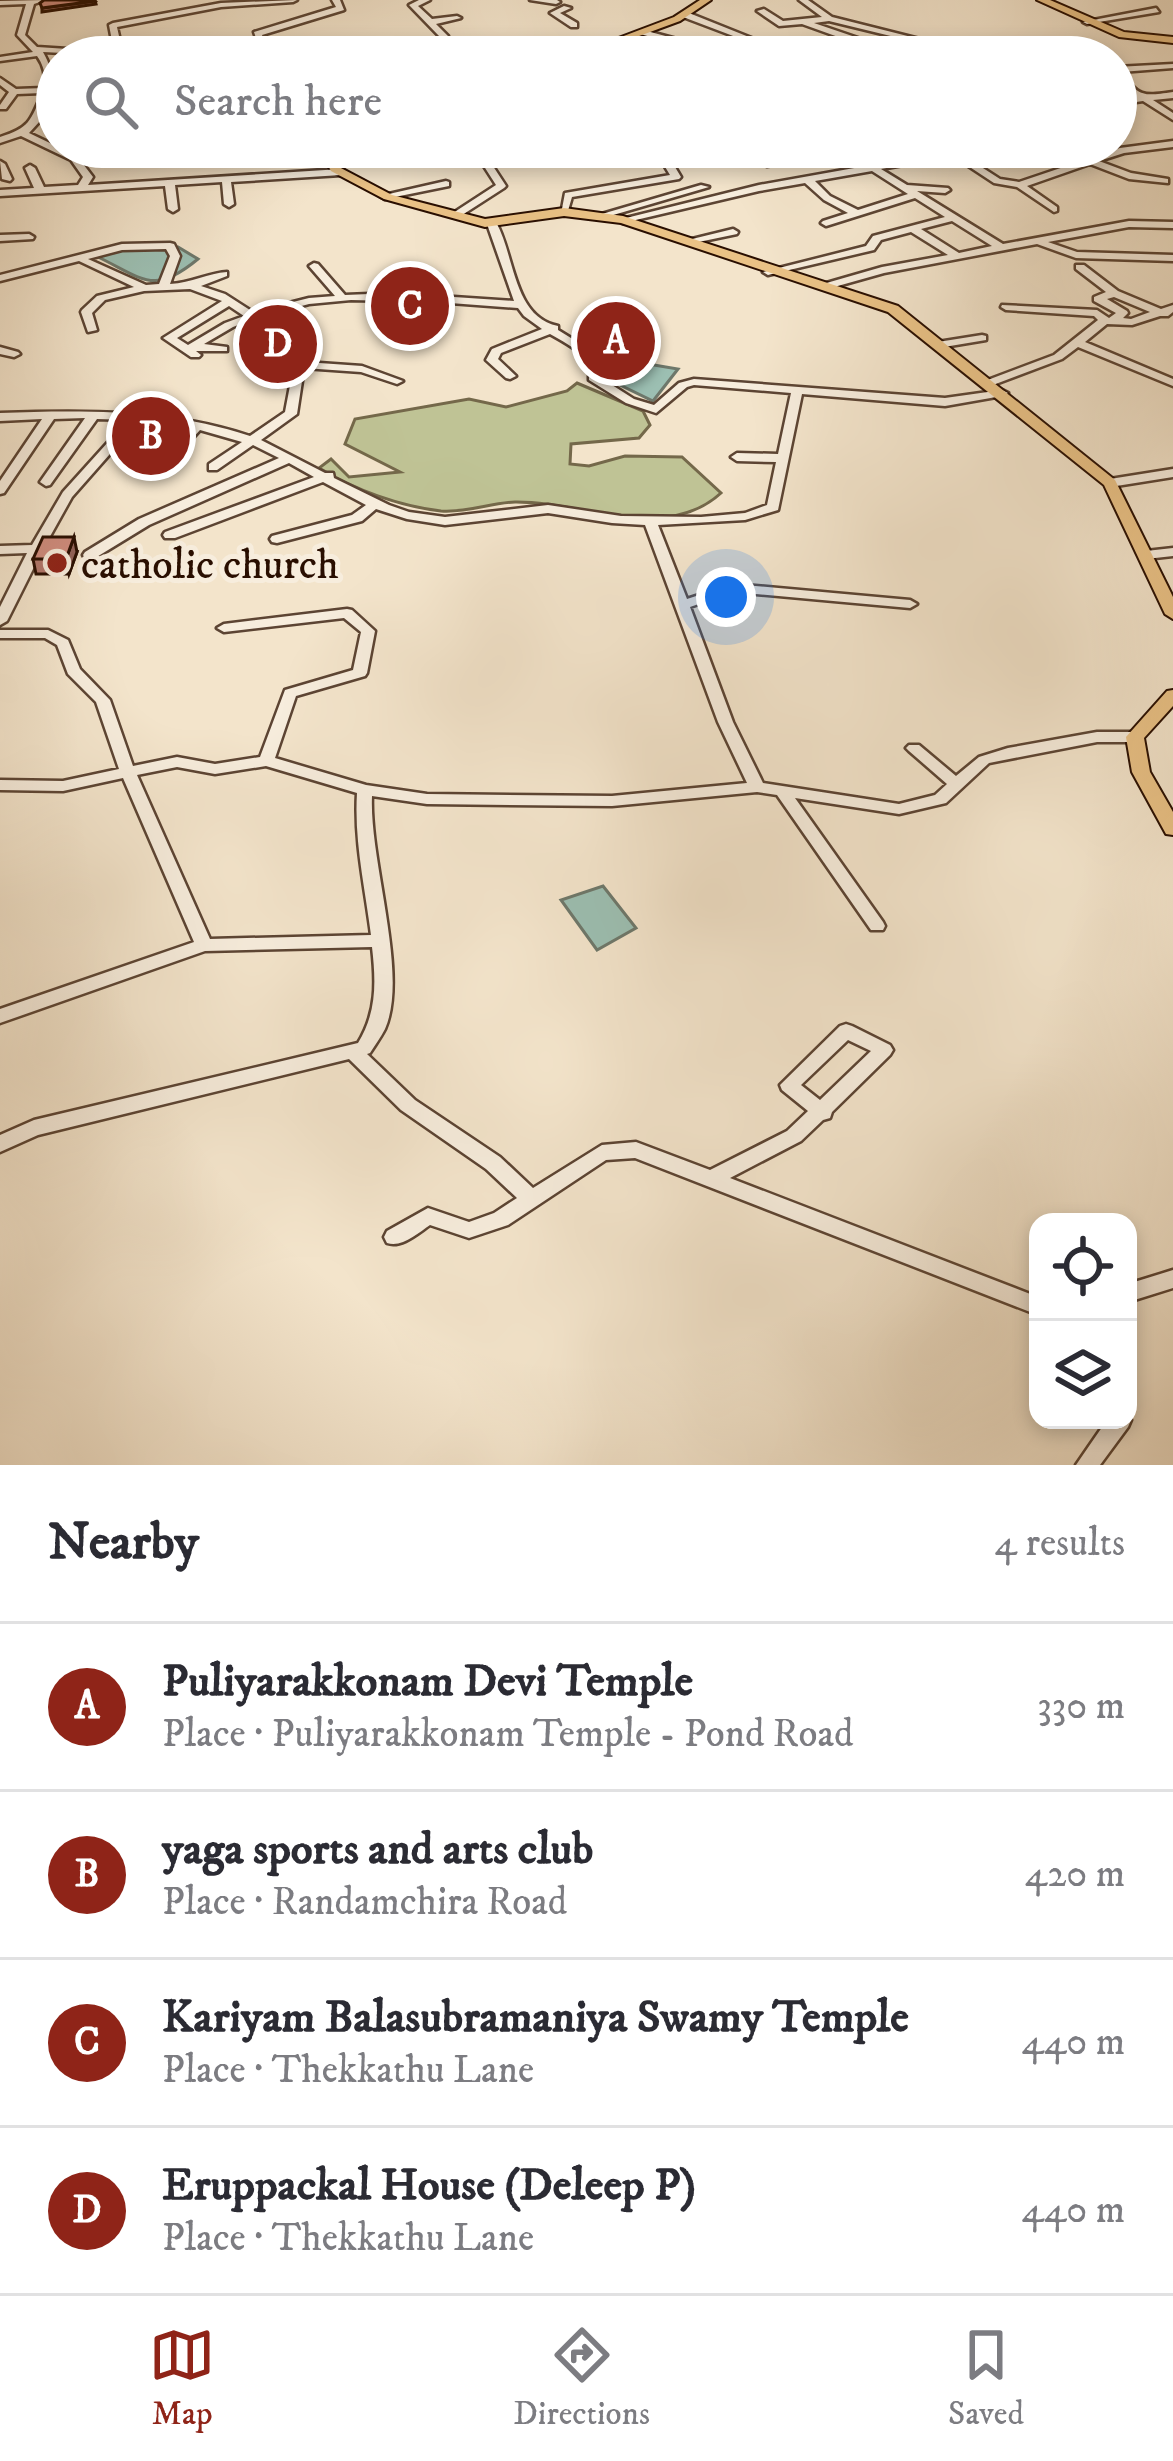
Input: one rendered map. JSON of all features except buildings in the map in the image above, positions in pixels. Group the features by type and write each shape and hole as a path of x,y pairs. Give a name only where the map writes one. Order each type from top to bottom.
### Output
{"main road":[{"path":"632,36 686,15 706,0"},
{"path":"1042,0 1087,22 1132,36"},
{"path":"1137,36 1173,40"},
{"path":"338,168 386,196 492,224 564,212 623,220 768,272 893,309 1110,483 1173,614"},
{"path":"1173,695 1135,736 1141,772 1173,829"}],"street":[{"path":"115,36 113,26 268,2 292,0 298,6 337,1 341,8 258,36"},
{"path":"425,0 413,5 439,36"},
{"path":"534,0 556,1 571,10 554,13 574,25"},
{"path":"803,0 829,19"},
{"path":"0,3 36,1 23,39"},
{"path":"268,2 295,22"},
{"path":"777,10 844,36"},
{"path":"1087,22 1156,10"},
{"path":"760,11 782,24 829,19 909,36"},
{"path":"686,15 741,36"},
{"path":"431,22 457,18"},
{"path":"886,31 918,26"},
{"path":"644,32 658,36"},
{"path":"895,36 902,34"},
{"path":"0,38 23,39 36,50"},
{"path":"0,58 36,54"},
{"path":"12,65 36,56"},
{"path":"1137,69 1173,66"},
{"path":"0,81 14,92 36,94"},
{"path":"1137,91 1173,117"},
{"path":"2,107 14,92"},
{"path":"1137,97 1173,94"},
{"path":"0,140 22,133 36,121"},
{"path":"22,133 36,140"},
{"path":"1137,147 1173,144"},
{"path":"0,164 7,178"},
{"path":"30,167 39,188"},
{"path":"80,168 86,174 82,186"},
{"path":"456,215 501,186 490,168"},
{"path":"564,212 572,194 676,177 671,168"},
{"path":"774,168 791,182"},
{"path":"623,220 791,182 885,168"},
{"path":"979,168 998,181 1019,185 1054,209"},
{"path":"1019,185 1073,168"},
{"path":"1108,168 1165,181"},
{"path":"876,170 1000,247"},
{"path":"0,193 341,172"},
{"path":"226,178 229,204"},
{"path":"807,179 827,198 854,212"},
{"path":"170,184 173,209"},
{"path":"386,196 446,184"},
{"path":"600,216 704,187"},
{"path":"904,188 945,190"},
{"path":"826,224 916,195"},
{"path":"768,272 859,251 877,238 952,218"},
{"path":"492,224 504,242 521,304"},
{"path":"826,286 1000,247 1129,224 1173,224"},
{"path":"912,228 956,255"},
{"path":"688,241 733,232"},
{"path":"0,238 29,237"},
{"path":"1036,241 1076,255 1173,258"},
{"path":"0,278 122,247 170,246 175,256 163,287"},
{"path":"86,254 144,288"},
{"path":"314,266 340,295"},
{"path":"1080,268 1114,293 1168,311"},
{"path":"92,330 86,312 101,298 144,288 190,286 223,274"},
{"path":"190,286 230,301 304,353 296,408 213,467"},
{"path":"989,383 1058,357 1124,313 1098,300 1114,293"},
{"path":"223,350 192,347 225,326 340,295 521,304 596,357 602,374 593,378 607,390 656,409 683,385 694,382 945,402 1002,394"},
{"path":"195,355 169,338 230,301"},
{"path":"1006,308 1097,313 1110,321 1168,311"},
{"path":"511,376 492,360 496,351 554,328"},
{"path":"938,345 982,338"},
{"path":"1076,342 1173,383"},
{"path":"0,350 14,354"},
{"path":"257,374 301,368 362,370 398,381"},
{"path":"0,417 93,416 196,427 253,441 375,504 427,520 548,509 650,519 763,516 773,507 797,392"},
{"path":"0,490 51,415"},
{"path":"46,482 93,416"},
{"path":"0,621 67,495 134,420"},
{"path":"155,472 196,427"},
{"path":"90,555 145,522 290,458"},
{"path":"737,458 782,458"},
{"path":"1110,483 1173,473"},
{"path":"170,535 328,476"},
{"path":"277,539 357,518 375,504"},
{"path":"650,519 716,710 757,787"},
{"path":"0,550 36,548"},
{"path":"1146,555 1173,552"},
{"path":"683,605 733,588 910,604"},
{"path":"224,628 347,613 368,631 361,673 290,693 266,761"},
{"path":"0,634 48,634 69,648 74,671 103,700 127,771 204,945"},
{"path":"0,785 63,786 177,762 215,770 266,761 365,790 504,802 611,801 757,787 899,809 940,799 984,760 1097,736 1135,736"},
{"path":"914,748 957,785"},
{"path":"0,1144 34,1128 354,1052 378,1028 377,941 361,809 365,790"},
{"path":"782,791 877,926"},
{"path":"0,1016 204,945 377,941"},
{"path":"711,1179 794,1136 823,1113 884,1050 846,1031 789,1085 823,1113"},
{"path":"354,1052 408,1105 493,1163 531,1199"},
{"path":"394,1237 428,1216 469,1230 531,1199 602,1154 636,1150 1029,1303"},
{"path":"1137,1290 1173,1280"},
{"path":"1097,1461 1115,1429"}],"green space":[{"path":"577,383 643,411 650,425 639,438 571,444 570,464 589,466 625,456 682,457 721,493 699,508 649,518 515,502 441,511 378,496 319,468 331,459 349,477 400,472 345,444 355,419 469,399 506,407 567,391"}],"shaded area":[{"path":"134,244 178,247 198,259 170,277 148,280 96,256"},
{"path":"648,364 678,369 653,401 614,382 618,372"},
{"path":"603,886 636,928 597,950 561,900"}],"place":[{"name":"Kariyam Balasubramaniya Swamy Temple","path":"410,306"},
{"name":"Puliyarakkonam Devi Temple","path":"616,341"},
{"name":"Eruppackal House (Deleep P)","path":"278,344"},
{"name":"yaga sports and arts club","path":"151,436"},
{"name":"catholic church","path":"57,563"}]}
